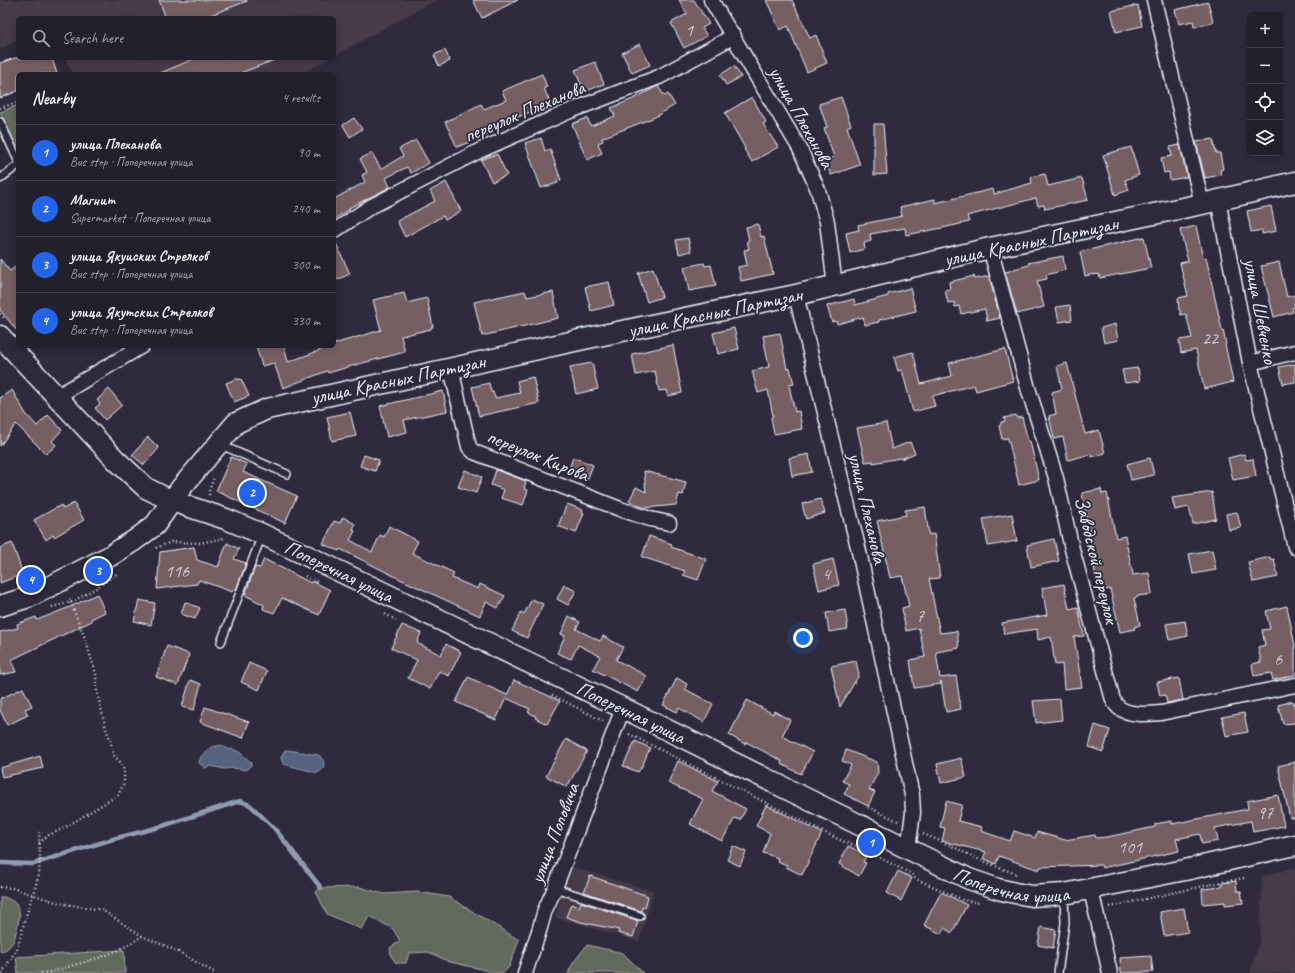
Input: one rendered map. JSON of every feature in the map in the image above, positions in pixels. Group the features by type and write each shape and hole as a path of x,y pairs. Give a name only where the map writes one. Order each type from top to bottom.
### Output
{"main road":[{"name":"улица Красных Партизан","path":"172,501 181,488 236,423 267,409 579,340 796,295 990,248 1210,202 1295,182"},
{"name":"Поперечная улица","path":"0,336 116,460 146,488 172,501 226,519 262,534 623,708 970,879 998,889 1032,896 1064,894 1091,890 1295,845"},
{"path":"0,606 29,597 110,556 135,540 154,525 172,501"}],"street":[{"name":"улица Плеханова","path":"711,0 800,148 818,190 827,222 835,286"},
{"name":"улица Шевченко","path":"1154,0 1210,202 1295,547"},
{"name":"переулок Плеханова","path":"336,230 370,208 481,150 570,111 659,77 734,36"},
{"name":"Заводской переулок","path":"990,248 1028,388 1056,478 1072,549 1108,688 1113,700 1118,707 1130,712 1140,714 1161,713 1295,685"},
{"name":"улица Плеханова","path":"796,295 858,547 912,795 913,813 908,849"},
{"path":"56,397 139,348"},
{"path":"1250,363 1295,352"},
{"name":"переулок Кирова","path":"452,368 469,447 474,452 620,509 650,519 669,523"},
{"name":"улица Поповича","path":"525,973 540,931 544,910 556,888 623,708"},
{"path":"1091,890 1110,973"}],"lane":[{"path":"0,122 16,156"},
{"path":"0,179 16,167"},
{"path":"218,444 287,474"},
{"path":"221,642 262,534"},
{"path":"556,888 640,916"},
{"path":"1058,973 1065,924 1064,894"}],"path":[{"path":"0,108 16,103"},
{"path":"214,478 209,495 216,498"},
{"path":"39,843 118,795 125,776 120,762 112,751 111,742 106,729 99,699 96,674 85,638 72,602 61,582"},
{"path":"866,806 930,838 950,845 973,858 1017,874"},
{"path":"2,973 17,949 39,875 38,832"},
{"path":"0,887 12,888 33,896 59,903 102,910 142,936 177,951 215,973"},
{"path":"41,973 51,972 109,955 128,946 142,936"}],"shaded area":[{"path":"0,0 436,0 336,55 336,16 16,16 16,41 0,49"},
{"path":"66,60 327,60 305,72 72,72"},
{"path":"570,866 654,891 639,942 555,917"},
{"path":"1295,868 1295,973 1250,973 1260,939 1262,876"}],"green space":[{"path":"16,106 16,147 0,112"},
{"path":"359,887 384,894 418,892 449,897 519,940 509,967 503,973 488,973 485,970 450,962 428,952 409,953 406,963 396,963 391,956 390,948 400,941 393,929 370,916 361,929 327,914 316,892 321,888"},
{"path":"0,897 5,897 16,903 20,915 14,941 8,948 1,952 0,951"},
{"path":"587,945 623,953 643,973 568,973 573,963"},
{"path":"124,950 125,973 18,973 16,957"}],"water":[{"path":"222,745 227,749 235,750 242,754 252,763 250,766 246,770 233,768 224,769 211,766 205,768 199,763 202,755 212,747"},
{"path":"288,750 319,755 324,762 323,769 318,773 283,764 281,758 284,751"}],"building":[{"path":"159,0 247,0 208,16 165,16"},
{"path":"473,0 518,0 482,18"},
{"path":"679,0 694,0 709,24 702,28 707,36 684,48 671,23 687,14"},
{"path":"766,0 792,0 810,38 816,35 827,63 807,72 788,26 780,30"},
{"path":"1208,2 1213,22 1194,27 1193,21 1179,24 1175,10"},
{"path":"1138,5 1142,26 1116,32 1111,11"},
{"path":"640,44 650,65 632,73 622,53"},
{"path":"445,50 450,61 439,66 434,55"},
{"path":"15,58 16,60 53,60 56,72 16,72 16,92 0,98 0,63"},
{"path":"191,60 274,60 243,72 163,72"},
{"path":"595,62 604,84 584,92 575,70"},
{"path":"734,66 741,77 726,85 720,75"},
{"path":"542,74 547,87 544,88 552,108 534,115 533,111 513,119 512,116 485,128 487,135 457,147 445,122 481,104 484,109 506,100 502,91"},
{"path":"658,86 664,96 668,94 675,105 655,117 602,138 603,141 598,143 602,153 587,160 572,124 587,118 591,126 615,116 611,108"},
{"path":"752,97 766,122 763,124 778,147 752,162 725,113"},
{"path":"841,97 851,125 847,127 860,165 831,175 825,160 834,157 824,128 827,127 819,104"},
{"path":"354,118 362,129 350,137 343,125"},
{"path":"874,124 883,124 887,174 874,175"},
{"path":"541,138 545,151 550,149 561,180 557,181 558,183 541,188 525,143"},
{"path":"1213,139 1216,153 1220,153 1223,169 1220,170 1221,175 1205,178 1196,142"},
{"path":"416,140 429,163 411,173 407,167 386,178 390,187 349,208 350,209 336,218 336,198 365,182 362,175 367,172 360,159 372,153 381,169 403,156 399,149"},
{"path":"1180,145 1187,177 1170,180 1169,172 1164,173 1161,158 1172,156 1170,147"},
{"path":"1131,147 1139,175 1125,180 1129,190 1115,195 1103,155"},
{"path":"497,154 507,175 492,182 481,160"},
{"path":"1045,174 1048,186 1082,178 1088,200 1045,209 1044,205 1038,206 1036,198 967,216 969,222 947,227 906,235 905,228 870,234 871,241 864,243 865,249 850,253 846,233 859,230 858,225 902,216 900,207 935,199 935,203 993,189 994,194 1032,183 1031,177"},
{"path":"446,182 461,211 445,220 443,216 405,237 397,221 435,201 430,191"},
{"path":"1271,206 1276,231 1262,234 1262,230 1251,232 1247,211"},
{"path":"758,224 761,237 764,236 773,274 741,281 738,267 747,265 744,250 749,249 747,241 749,240 746,227"},
{"path":"1196,226 1203,258 1206,257 1223,330 1233,382 1204,389 1196,350 1181,353 1179,340 1192,338 1186,314 1181,315 1179,310 1178,298 1188,296 1180,263 1188,261 1180,230"},
{"path":"1144,237 1151,268 1100,278 1099,274 1085,276 1080,252"},
{"path":"688,238 691,251 679,254 676,240"},
{"path":"336,243 350,274 336,280"},
{"path":"1063,256 1065,270 1046,275 1047,279 1037,281 1044,307 1017,314 1005,272 1029,265 1028,263"},
{"path":"0,259 10,271 16,266 16,330 0,310"},
{"path":"1279,262 1287,297 1295,295 1295,307 1292,308 1293,312 1274,317 1261,266"},
{"path":"704,263 705,266 711,265 716,286 689,291 684,267"},
{"path":"653,268 662,297 647,302 638,273"},
{"path":"974,276 975,279 989,276 1000,318 987,321 985,309 961,314 959,306 955,307 954,302 948,303 945,290 950,289 949,282"},
{"path":"609,282 614,305 591,311 585,287"},
{"path":"910,288 916,311 865,325 863,317 837,324 836,321 832,322 827,306 854,299 855,305"},
{"path":"525,291 527,297 553,292 558,318 482,336 474,302"},
{"path":"404,293 407,303 427,298 433,327 431,327 431,329 401,336 405,352 328,373 327,371 283,388 274,363 262,366 257,348 284,348 288,362 321,350 320,348 336,348 336,343 381,330 373,300"},
{"path":"1070,305 1072,320 1059,322 1056,307"},
{"path":"1115,324 1118,340 1104,343 1101,328"},
{"path":"734,328 739,349 718,354 713,333"},
{"path":"780,333 787,369 790,368 794,384 789,385 795,412 799,411 802,429 774,434 771,417 773,416 768,390 758,393 752,371 769,367 763,336"},
{"path":"673,345 682,393 668,396 667,390 659,391 655,371 636,375 632,354"},
{"path":"1005,349 1013,381 976,391 974,385 932,396 935,406 913,412 902,370 898,371 894,357 913,352 921,384 952,376 949,363"},
{"path":"592,363 598,389 576,394 570,367"},
{"path":"1067,363 1085,434 1099,430 1105,453 1092,457 1091,454 1068,460 1063,437 1054,439 1049,416 1056,414 1052,392 1062,389 1057,366"},
{"path":"1295,364 1295,382 1283,384 1279,367"},
{"path":"1138,368 1140,381 1125,383 1122,370"},
{"path":"533,377 539,403 479,416 472,387 489,383 491,392 493,392 495,398 520,393 517,381"},
{"path":"236,379 241,379 249,396 234,402 226,383"},
{"path":"109,389 122,405 105,420 95,408 100,404 97,400"},
{"path":"12,390 26,414 37,426 48,415 62,430 52,441 56,445 46,454 16,424 0,446 0,398"},
{"path":"443,391 447,411 404,420 407,432 387,437 380,406"},
{"path":"350,412 356,436 332,441 327,417"},
{"path":"1016,415 1017,418 1022,417 1028,441 1030,441 1039,480 1019,485 1008,438 1002,439 999,426 1001,425 1001,422 1005,421 1004,418"},
{"path":"886,423 892,449 910,442 915,453 901,459 873,463 873,461 865,462 857,428"},
{"path":"148,437 159,448 144,465 132,455"},
{"path":"809,454 812,472 792,476 789,458"},
{"path":"1244,454 1246,460 1253,459 1256,476 1233,480 1228,458"},
{"path":"364,455 379,460 375,471 360,466"},
{"path":"231,457 247,464 243,472 297,496 285,523 216,491"},
{"path":"573,457 593,465 587,480 568,473"},
{"path":"1150,458 1154,475 1131,480 1127,464"},
{"path":"465,470 482,477 476,493 458,487"},
{"path":"496,470 526,481 524,489 528,490 523,505 501,498 504,490 491,485"},
{"path":"644,471 686,482 683,495 679,494 676,505 645,508 629,501 636,487 646,492"},
{"path":"1101,489 1102,494 1107,493 1116,538 1125,536 1133,575 1149,573 1152,594 1134,598 1140,625 1134,627 1135,629 1120,632 1110,589 1099,591 1082,493"},
{"path":"1212,492 1216,519 1193,524 1189,507 1175,510 1172,498"},
{"path":"820,499 825,513 806,519 802,504"},
{"path":"74,503 84,520 46,540 34,520 61,505 63,509"},
{"path":"567,504 583,510 582,512 584,513 576,533 558,526"},
{"path":"925,507 929,535 934,534 940,578 929,579 940,633 957,631 959,648 936,652 940,678 956,676 961,709 946,712 941,681 941,684 914,688 910,660 925,657 919,628 906,631 902,608 909,606 902,576 890,578 877,521 906,515 905,510"},
{"path":"1237,512 1241,528 1229,530 1226,514"},
{"path":"1012,514 1017,541 988,546 983,519"},
{"path":"343,517 355,524 353,530 355,531 350,540 372,552 380,535 384,537 389,526 418,541 412,553 454,573 452,578 478,589 480,584 505,596 498,608 486,602 480,616 340,549 339,551 323,544 334,521 340,523"},
{"path":"649,536 672,544 671,547 706,559 698,580 683,575 685,571 642,557"},
{"path":"1054,539 1059,561 1031,567 1027,545"},
{"path":"12,543 23,574 0,583 0,548"},
{"path":"227,543 239,549 234,559 246,563 236,590 234,589 232,592 199,580 197,584 157,589 160,552 194,547 197,560 218,567"},
{"path":"1212,550 1216,570 1193,574 1189,554"},
{"path":"1270,557 1271,560 1274,559 1278,577 1253,582 1248,562"},
{"path":"264,559 311,583 312,581 330,590 319,615 282,598 274,613 263,609 264,605 245,595 255,567 260,568"},
{"path":"833,559 839,585 819,590 813,564"},
{"path":"1064,584 1069,609 1078,607 1084,636 1074,637 1082,687 1064,689 1062,664 1055,665 1051,637 1038,640 1037,629 1004,634 1002,623 1047,615 1042,588"},
{"path":"564,585 576,591 568,605 557,599"},
{"path":"97,594 105,612 91,619 92,621 11,660 16,672 0,675 0,632 18,628 17,624 36,617 37,620"},
{"path":"532,599 543,604 527,638 512,631 521,612 524,614"},
{"path":"139,600 155,603 151,625 134,621"},
{"path":"185,602 200,608 195,619 181,614"},
{"path":"1287,606 1295,646 1295,675 1273,680 1271,673 1254,676 1252,664 1261,662 1258,647 1265,645 1262,630 1270,629 1266,611"},
{"path":"845,610 848,629 829,632 826,613"},
{"path":"569,616 580,622 576,629 600,641 603,636 623,647 616,660 647,676 638,692 593,669 600,656 578,645 571,659 557,653 565,636 561,634"},
{"path":"1185,621 1188,636 1169,640 1166,624"},
{"path":"402,625 421,633 417,643 441,655 446,644 461,652 449,676 439,671 430,689 408,678 417,660 391,648"},
{"path":"167,646 189,654 178,685 156,677"},
{"path":"856,661 859,675 840,707 831,666"},
{"path":"249,663 267,671 259,690 241,682"},
{"path":"468,677 507,695 514,680 560,701 547,724 535,718 536,716 528,712 530,709 506,698 496,720 456,702"},
{"path":"677,678 687,684 685,689 713,704 704,722 679,708 677,712 663,705"},
{"path":"1179,678 1183,700 1167,703 1165,695 1160,696 1157,682"},
{"path":"190,680 201,684 194,710 182,707"},
{"path":"23,688 32,706 25,709 28,715 7,725 0,710 0,699"},
{"path":"1060,699 1062,720 1036,723 1033,701"},
{"path":"747,700 773,714 774,711 790,720 782,736 813,752 801,774 781,764 782,761 746,742 745,744 729,735"},
{"path":"1293,701 1295,723 1283,724 1278,705"},
{"path":"205,707 249,722 243,738 200,722"},
{"path":"1244,713 1248,732 1226,736 1222,717"},
{"path":"1095,725 1110,730 1103,752 1089,747"},
{"path":"566,739 587,751 567,787 546,776"},
{"path":"635,741 650,748 638,772 623,766"},
{"path":"846,750 877,762 878,772 869,790 875,792 868,806 844,794 849,784 842,781 851,765 842,761"},
{"path":"40,756 43,768 2,777 0,768"},
{"path":"961,758 966,777 941,783 937,764"},
{"path":"678,761 718,781 712,791 746,809 740,820 735,818 722,841 690,824 703,799 668,783"},
{"path":"1295,762 1295,818 1290,818 1278,766"},
{"path":"1278,795 1284,826 1253,832 1251,821 1215,828 1218,841 1202,844 1200,834 1176,839 1179,851 1102,868 1101,865 1040,867 1039,870 999,856 996,864 983,858 986,852 942,841 945,828 940,827 946,801 962,805 958,821 982,827 981,831 1010,841 1014,831 1035,838 1037,832 1065,840 1095,835 1096,838 1107,837 1155,827 1155,824 1172,821 1172,824 1248,809 1247,801"},
{"path":"766,805 822,833 802,875 786,867 787,865 777,861 778,858 763,853 770,833 756,826"},
{"path":"733,846 746,852 740,866 727,860"},
{"path":"848,846 867,855 863,862 866,863 859,876 839,864"},
{"path":"898,871 912,878 901,901 887,893"},
{"path":"590,876 648,896 645,908 642,907 641,911 584,892"},
{"path":"1236,881 1237,891 1241,891 1243,903 1225,905 1225,902 1203,904 1202,889 1222,887 1222,883"},
{"path":"941,892 967,905 952,933 944,928 941,934 924,925"},
{"path":"581,902 638,921 633,937 618,933 619,930 581,922 566,917 571,904 579,907"},
{"path":"1184,908 1188,932 1164,936 1160,912"},
{"path":"1041,927 1056,930 1053,948 1038,945"},
{"path":"1151,956 1153,972 1121,973 1120,958"}],"waterway":[{"path":"0,863 33,864 113,839 156,828 240,801 250,805 275,829 321,888"}],"place":[{"name":"Магнит","path":"252,493"},
{"name":"улица Якуиских Стрелков","path":"98,571"},
{"name":"улица Якутских Стрелков","path":"31,580"},
{"name":"улица Плеханова","path":"871,843"}]}
